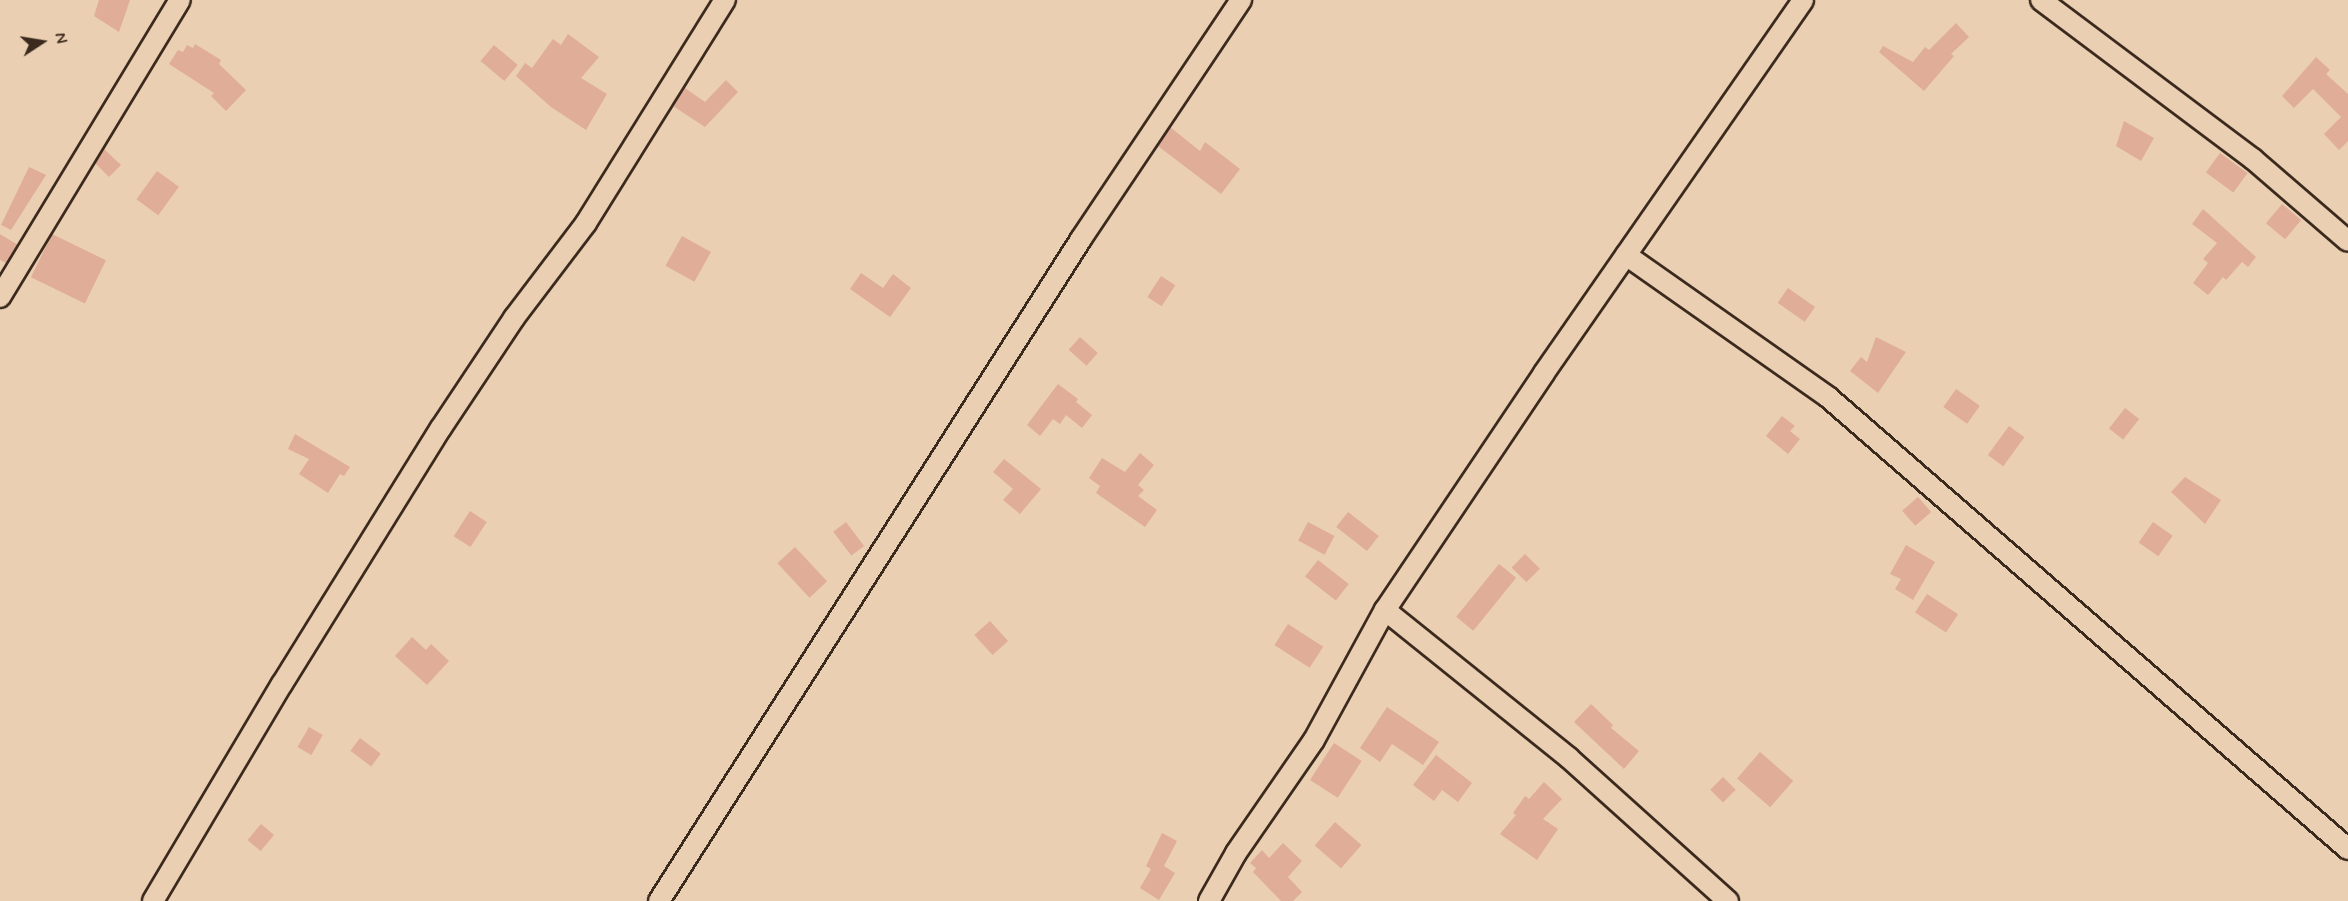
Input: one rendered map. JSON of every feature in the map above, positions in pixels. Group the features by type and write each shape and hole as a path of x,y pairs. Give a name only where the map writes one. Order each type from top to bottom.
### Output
{"street":[{"path":"0,297 180,0"},
{"path":"153,901 288,675 441,428 514,318 586,223 725,0"},
{"path":"659,901 1081,238 1241,0"},
{"path":"1209,901 1236,853 1314,740 1385,610 1626,255 1803,0"},
{"path":"2041,0 2253,159 2348,241"},
{"path":"1626,255 1828,397 2348,849"},
{"path":"1385,610 1569,758 1728,901"}],"building":[{"path":"99,0 130,0 119,32 94,16"},
{"path":"1956,23 1969,37 1951,54 1954,56 1924,91 1879,52 1883,46 1913,62 1925,47 1929,50"},
{"path":"568,34 599,57 581,78 607,94 586,130 551,107 516,76 525,63 532,68 553,39 561,45"},
{"path":"195,44 221,60 219,64 246,90 226,111 211,96 214,93 169,64 178,50 183,52 187,45 193,48"},
{"path":"494,45 518,65 504,81 481,61"},
{"path":"2316,57 2330,70 2326,74 2348,94 2348,141 2339,150 2324,134 2341,117 2313,89 2294,108 2282,96"},
{"path":"726,80 738,92 705,127 673,106 685,88 705,102"},
{"path":"2124,121 2154,138 2141,161 2116,146"},
{"path":"1170,127 1200,151 1205,142 1240,169 1221,194 1158,146"},
{"path":"104,149 121,165 109,177 95,163"},
{"path":"2220,153 2248,173 2233,192 2206,172"},
{"path":"29,167 46,175 11,230 1,225"},
{"path":"157,171 179,187 158,215 136,199"},
{"path":"2282,204 2301,220 2285,239 2266,223"},
{"path":"2203,209 2256,257 2248,267 2242,262 2226,280 2223,277 2208,295 2193,283 2208,263 2203,259 2217,243 2192,224"},
{"path":"0,234 18,245 6,263 0,260"},
{"path":"52,234 106,260 85,303 31,277"},
{"path":"682,236 711,252 694,282 666,266"},
{"path":"861,273 883,288 893,274 911,288 890,317 850,289"},
{"path":"1161,276 1175,285 1162,306 1147,297"},
{"path":"1788,288 1815,307 1805,322 1778,303"},
{"path":"1080,337 1098,353 1086,366 1069,350"},
{"path":"1876,337 1906,352 1878,393 1850,371 1861,357 1867,362"},
{"path":"1058,384 1078,399 1076,402 1092,415 1082,428 1066,415 1060,424 1053,419 1040,436 1027,425"},
{"path":"1956,389 1980,406 1967,424 1943,407"},
{"path":"2125,408 2139,419 2123,440 2109,428"},
{"path":"1782,416 1795,426 1790,431 1800,439 1788,454 1766,436"},
{"path":"2009,426 2024,437 2003,466 1988,455"},
{"path":"295,434 350,467 344,476 340,474 328,493 299,474 309,459 288,449"},
{"path":"1140,453 1154,465 1138,485 1144,490 1138,496 1157,510 1145,527 1096,493 1100,486 1089,478 1102,458 1125,472"},
{"path":"1004,459 1041,489 1020,514 1003,500 1013,489 993,472"},
{"path":"2185,477 2221,500 2205,524 2171,492"},
{"path":"1918,497 1931,512 1915,526 1902,511"},
{"path":"470,511 487,522 470,547 454,536"},
{"path":"1348,512 1379,536 1367,551 1336,527"},
{"path":"846,522 864,546 851,556 833,532"},
{"path":"1308,522 1334,536 1325,555 1298,541"},
{"path":"2153,522 2173,536 2158,556 2139,542"},
{"path":"1906,545 1935,562 1913,600 1895,589 1901,579 1890,574"},
{"path":"795,547 827,581 810,598 777,563"},
{"path":"1525,554 1540,569 1526,582 1512,567"},
{"path":"1318,560 1349,584 1336,601 1305,577"},
{"path":"1499,564 1516,578 1473,631 1456,617"},
{"path":"1927,594 1958,614 1946,633 1915,612"},
{"path":"990,621 1008,641 992,655 974,635"},
{"path":"1288,624 1323,647 1310,668 1274,645"},
{"path":"412,637 426,650 431,644 449,661 427,685 395,656"},
{"path":"1591,704 1613,725 1611,728 1639,751 1624,769 1574,722"},
{"path":"1387,707 1439,742 1423,765 1392,744 1380,762 1360,748"},
{"path":"309,727 323,735 311,755 298,747"},
{"path":"360,738 381,754 371,766 350,751"},
{"path":"1334,743 1362,761 1338,798 1310,780"},
{"path":"1760,752 1793,781 1770,807 1737,778"},
{"path":"1436,755 1472,783 1458,802 1442,790 1434,801 1413,785"},
{"path":"1723,777 1736,790 1723,802 1710,790"},
{"path":"1544,782 1562,799 1543,819 1558,829 1537,860 1500,834 1516,815 1513,813 1525,796 1529,799"},
{"path":"1335,822 1361,845 1341,868 1315,845"},
{"path":"261,824 274,835 261,851 248,840"},
{"path":"1162,833 1177,841 1164,866 1175,873 1159,900 1140,888 1151,869 1146,866"},
{"path":"1283,843 1302,861 1288,877 1302,892 1293,901 1281,901 1253,872 1256,868 1250,863 1262,850 1269,858"}]}
